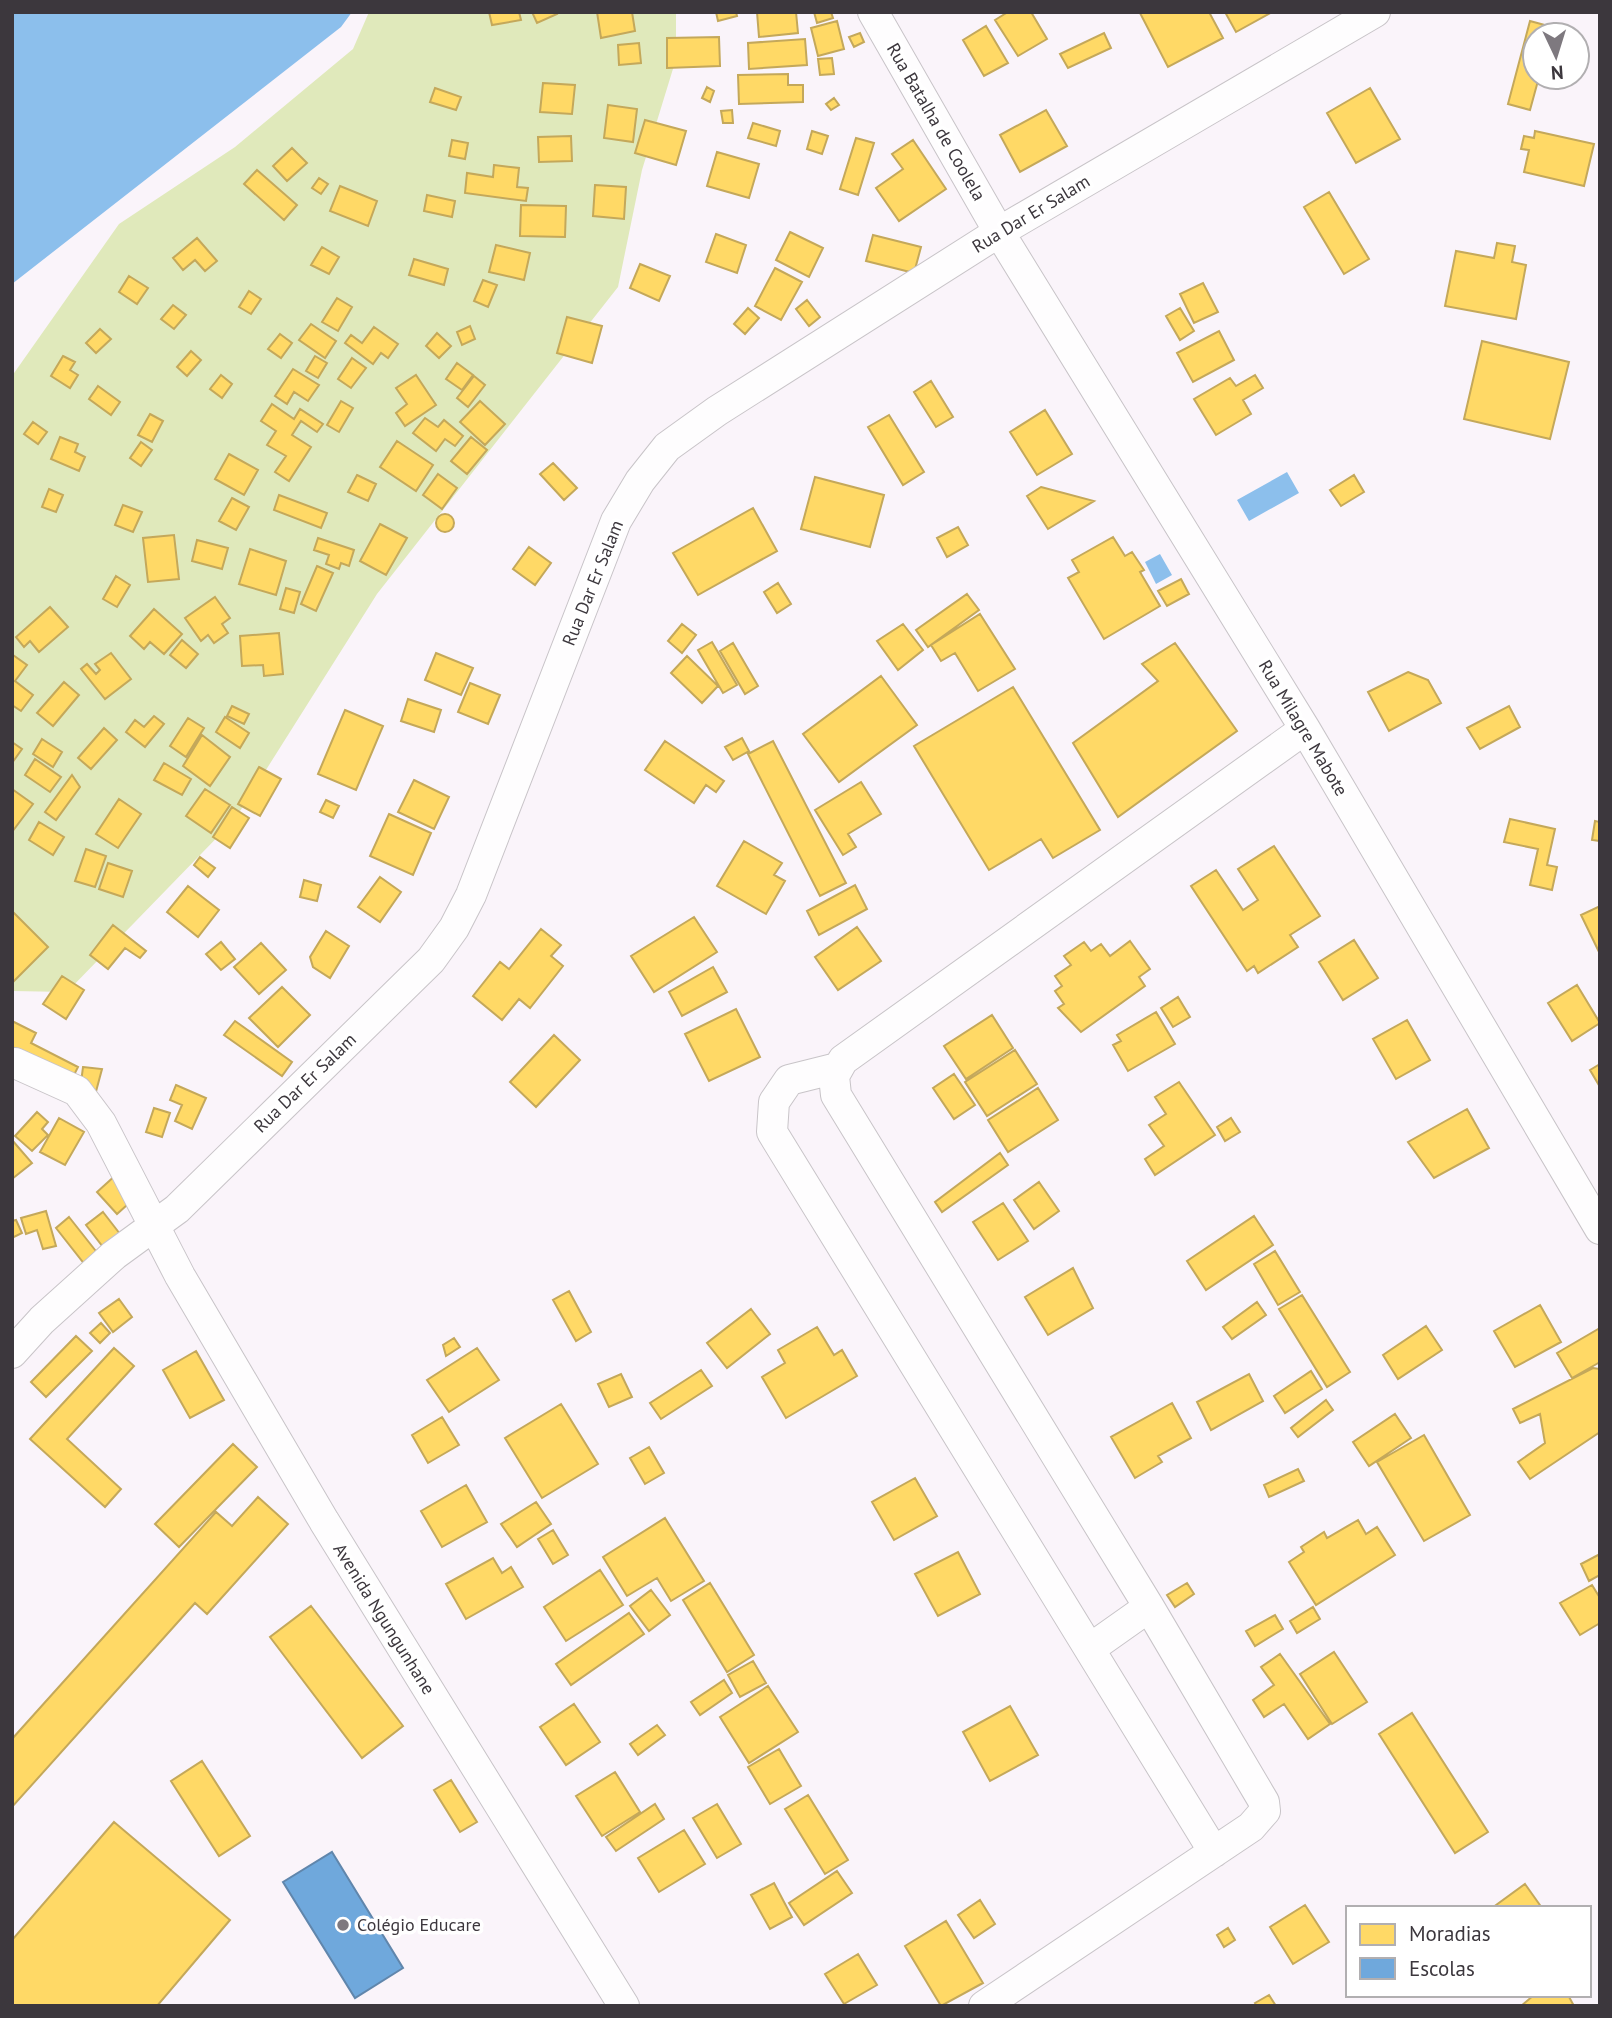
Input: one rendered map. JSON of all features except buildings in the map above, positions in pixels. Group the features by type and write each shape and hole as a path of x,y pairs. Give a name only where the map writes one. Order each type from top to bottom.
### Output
{"street":[{"name":"Rua Batalha de Coolela","path":"873,12 999,232"},
{"name":"Rua Dar Er Salam","path":"12,1353 42,1320 114,1255 177,1209 430,960 454,928 471,895 617,521 640,481 667,447 717,411 999,232 1375,12"},
{"name":"Rua Milagre Mabote","path":"999,232 1592,1197 1600,1229"},
{"path":"984,2006 1251,1827 1265,1811 1264,1802 1149,1607 836,1095 834,1076 843,1060 1305,729"},
{"name":"Avenida Ngungunhane","path":"16,1063 77,1091 101,1123 180,1276 324,1521 624,2006"},
{"path":"837,1068 789,1080 774,1102 772,1132 1214,1852"},
{"path":"1091,1648 1149,1607"}],"green space":[{"path":"369,12 676,12 676,59 642,170 618,287 377,594 235,819 67,992 12,991 12,376 119,224 235,147 353,49"}],"water":[{"path":"12,12 352,12 341,27 12,284"},
{"path":"1287,472 1299,493 1249,521 1237,500"},
{"path":"1160,554 1172,575 1156,584 1145,562"}],"place":[{"name":"Colégio Educare","path":"343,1925"}]}
